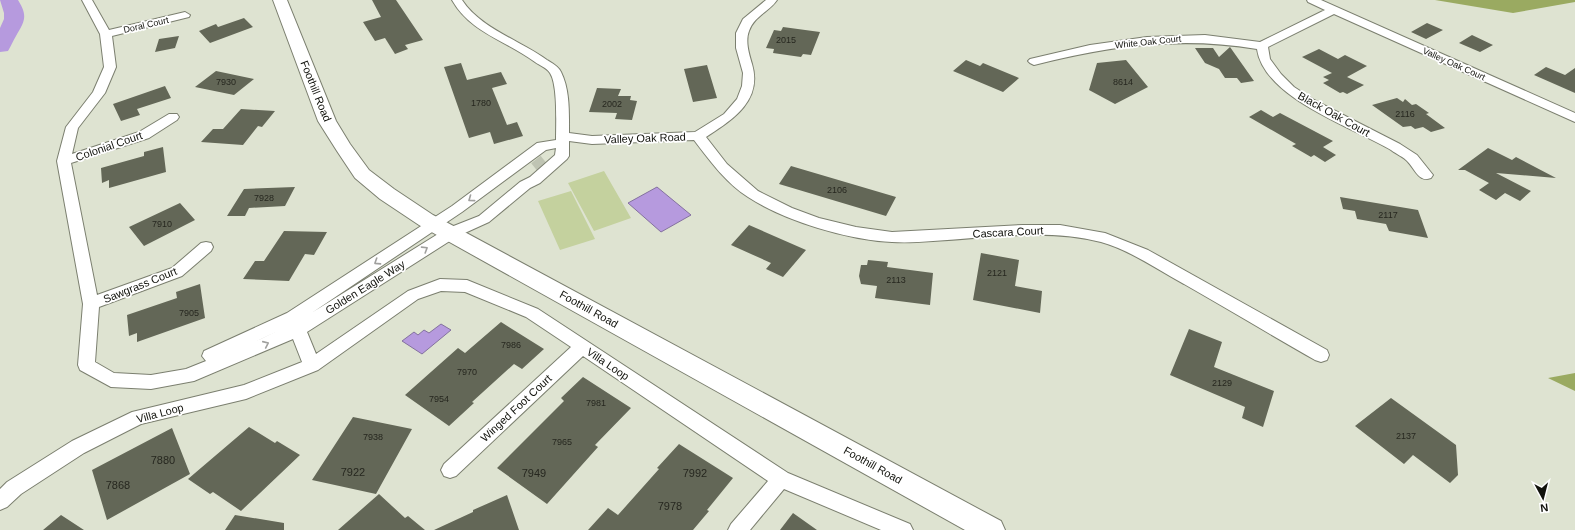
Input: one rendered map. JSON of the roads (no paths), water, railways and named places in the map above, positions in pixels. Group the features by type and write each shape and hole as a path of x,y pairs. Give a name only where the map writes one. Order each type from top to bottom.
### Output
{"main road":[{"name":"Foothill Road","path":"280,0 327,121 343,147 366,178 387,194 442,229 991,530"}],"street":[{"name":"Golden Eagle Way","path":"87,0 106,34 110,67 99,93 72,127 64,161 91,304 86,365 111,380 136,382 169,380 188,376 266,344 442,229 503,176 542,146 563,139"},
{"name":"Golden Eagle Way","path":"457,0 463,10 474,21 533,55 555,71 559,83 563,109 562,156 535,180 521,184"},
{"name":"Valley Oak Road","path":"563,139 592,140 698,136 728,118 743,100 748,86 748,73 742,48 742,33 747,21 772,0"},
{"path":"1312,0 1333,10"},
{"path":"1262,46 1333,10"},
{"name":"Valley Oak Court","path":"1333,10 1575,118"},
{"name":"Doral Court","path":"106,34 185,15"},
{"name":"White Oak Court","path":"1034,61 1070,52 1140,41 1184,38 1212,38 1262,46"},
{"name":"Black Oak Court","path":"1262,46 1264,59 1277,77 1290,90 1310,103 1396,147 1412,158 1426,175"},
{"name":"Colonial Court","path":"64,161 144,135 173,117"},
{"name":"Cascara Court","path":"698,136 722,167 753,194 787,211 816,222 856,232 892,237 934,236 1024,230 1060,230 1105,238 1143,254 1321,355"},
{"name":"Golden Eagle Way","path":"442,229 484,219 540,164 554,153 563,139"},
{"path":"503,176 521,184"},
{"name":"Sawgrass Court","path":"91,304 177,272 206,247"},
{"name":"Villa Loop","path":"0,501 14,488 78,447 138,417 246,392 312,365 413,295 440,285 467,286 532,313 781,479 903,530"},
{"path":"296,323 312,365"},
{"name":"Winged Foot Court","path":"450,470 582,347"},
{"path":"738,530 781,479"}],"waterway":[{"path":"0,46 13,24 14,19 13,7 8,0"}],"tunnel":[{"path":"535,168 545,160"}]}
